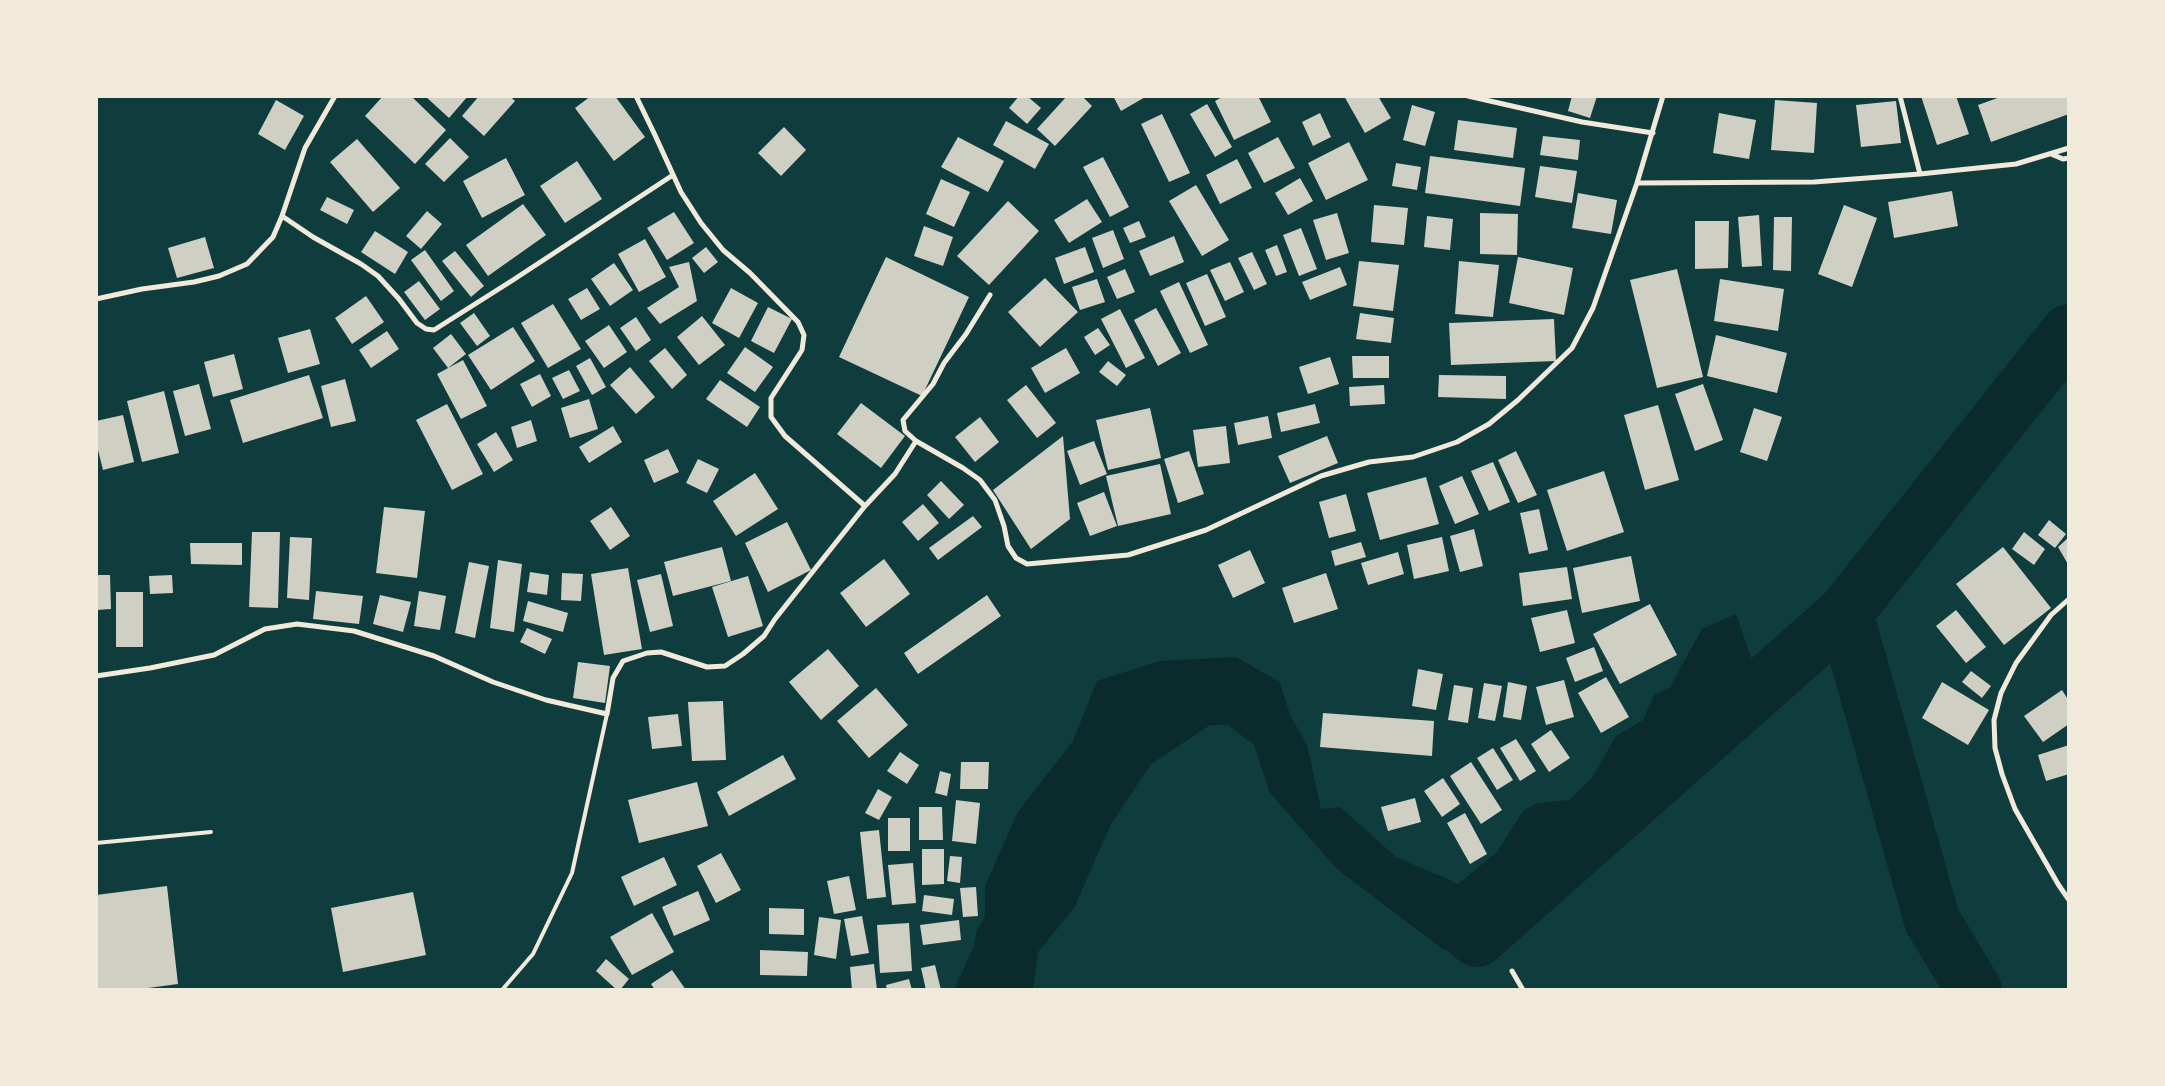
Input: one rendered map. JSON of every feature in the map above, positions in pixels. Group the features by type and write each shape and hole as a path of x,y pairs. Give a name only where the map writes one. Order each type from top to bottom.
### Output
{"street":[{"path":"96,299 142,289 194,282 219,276 247,264 273,237 305,148 335,96"},
{"path":"636,96 680,192 701,223 723,250 750,273 798,322 804,335 802,350 771,398 771,417 785,436 865,506"},
{"path":"1468,96 1582,122 1653,133"},
{"path":"990,295 966,334 944,363 933,384 903,420 905,431 916,441 980,480 995,500 1004,526 1008,546 1016,558 1027,564 1128,555 1206,530 1321,476 1369,462 1413,457 1457,442 1489,424 1518,400 1572,348 1594,308 1637,184 1663,96"},
{"path":"1900,96 1920,174"},
{"path":"1637,184 1814,182 1920,174 2016,164 2069,148"},
{"path":"2051,154 2063,159 2069,158"},
{"path":"282,216 378,276 417,323 426,329 434,330 673,175"},
{"path":"96,676 150,668 214,655 265,629 297,624 354,631 434,656 494,682 546,700 607,714 613,678 623,661 647,653 661,652 707,667 726,666 764,636 786,605 865,506 895,474 916,441"},
{"path":"2069,599 2051,615 2016,663 2001,693 1994,720 1994,748 2015,809 2069,900"},
{"path":"1512,971 1523,990"}],"lane":[{"path":"502,990 533,954 572,873 607,714"},
{"path":"96,843 211,832"}],"water":[{"path":"1736,614 1759,681 1742,681 1693,738 1651,773 1625,821 1609,830 1594,863 1581,876 1568,866 1550,866 1496,913 1493,932 1444,950 1337,869 1270,793 1254,745 1228,725 1210,725 1151,764 1111,824 1074,908 1038,952 1033,990 954,990 974,946 977,930 985,917 985,886 1018,812 1073,741 1097,681 1159,661 1236,657 1280,682 1290,715 1307,745 1321,809 1340,807 1396,857 1458,884 1497,852 1524,810 1538,803 1569,800 1592,778 1616,736 1643,720 1654,695 1670,687 1702,629"}],"building":[{"path":"383,96 411,96 446,130 415,164 365,116"},
{"path":"425,96 468,96 449,118"},
{"path":"479,96 510,96 515,101 484,136 462,116"},
{"path":"591,96 615,96 645,137 614,161 575,108"},
{"path":"1019,96 1027,96 1041,108 1027,124 1009,108"},
{"path":"1067,96 1082,96 1092,106 1055,146 1037,129"},
{"path":"1113,96 1147,96 1121,111"},
{"path":"1224,96 1258,96 1271,122 1234,140 1215,101"},
{"path":"1344,96 1378,96 1391,118 1365,133"},
{"path":"1572,96 1597,96 1590,118 1568,111"},
{"path":"1921,96 1956,96 1969,134 1937,145"},
{"path":"2003,96 2069,96 2069,114 1991,142 1978,105"},
{"path":"276,100 304,116 285,150 258,134"},
{"path":"1775,100 1817,103 1814,153 1771,150"},
{"path":"1896,101 1901,143 1861,147 1856,105"},
{"path":"1207,104 1232,147 1215,157 1190,114"},
{"path":"1412,105 1435,112 1425,146 1403,140"},
{"path":"1320,113 1331,137 1313,146 1302,122"},
{"path":"1719,113 1756,120 1749,159 1713,153"},
{"path":"1162,114 1190,173 1169,182 1141,124"},
{"path":"1458,120 1517,128 1513,158 1454,150"},
{"path":"1006,121 1049,144 1035,169 993,145"},
{"path":"784,127 806,150 781,176 758,153"},
{"path":"1543,136 1580,140 1578,160 1540,155"},
{"path":"958,137 1004,161 988,192 941,167"},
{"path":"1278,137 1295,168 1264,183 1248,153"},
{"path":"450,138 469,157 444,182 425,164"},
{"path":"357,139 400,188 373,212 330,162"},
{"path":"1349,142 1368,180 1326,200 1308,163"},
{"path":"1430,156 1525,168 1520,206 1425,193"},
{"path":"1103,157 1129,207 1110,217 1083,167"},
{"path":"506,158 525,195 482,218 463,181"},
{"path":"1237,159 1252,188 1220,204 1206,175"},
{"path":"577,161 602,199 565,223 540,186"},
{"path":"1396,163 1421,167 1417,190 1392,186"},
{"path":"1540,166 1577,171 1572,203 1535,197"},
{"path":"1300,178 1313,201 1288,215 1275,193"},
{"path":"941,179 970,192 954,227 926,214"},
{"path":"1196,185 1229,240 1202,256 1169,201"},
{"path":"1952,191 1958,226 1894,238 1888,202"},
{"path":"1578,193 1617,200 1611,234 1572,228"},
{"path":"327,197 354,210 347,224 320,210"},
{"path":"1087,199 1102,222 1069,243 1054,220"},
{"path":"1008,201 1039,231 989,285 957,256"},
{"path":"523,204 546,235 488,276 466,245"},
{"path":"1374,205 1408,208 1404,245 1371,242"},
{"path":"1844,205 1877,218 1852,287 1818,274"},
{"path":"427,211 442,224 421,249 406,236"},
{"path":"674,212 694,243 667,260 647,228"},
{"path":"1337,213 1349,253 1326,260 1313,220"},
{"path":"1480,213 1518,214 1517,255 1480,254"},
{"path":"1759,215 1762,266 1742,267 1738,217"},
{"path":"1427,216 1453,219 1450,250 1424,247"},
{"path":"1774,217 1792,217 1791,271 1773,270"},
{"path":"1139,221 1146,237 1130,243 1123,228"},
{"path":"1695,221 1729,221 1728,268 1695,269"},
{"path":"924,226 953,237 943,266 914,256"},
{"path":"1301,228 1317,269 1299,276 1283,235"},
{"path":"1113,230 1124,259 1103,268 1092,238"},
{"path":"375,231 408,252 395,274 361,252"},
{"path":"1174,236 1184,262 1150,276 1139,251"},
{"path":"205,237 214,268 177,278 168,248"},
{"path":"645,239 666,277 639,292 618,254"},
{"path":"1277,245 1287,272 1276,276 1265,250"},
{"path":"706,247 718,262 704,273 692,258"},
{"path":"1085,247 1094,272 1064,284 1055,258"},
{"path":"425,250 454,291 441,301 411,260"},
{"path":"455,251 484,286 471,297 442,261"},
{"path":"1252,252 1267,284 1254,290 1238,258"},
{"path":"886,257 969,297 922,396 839,357"},
{"path":"1518,257 1573,268 1564,315 1509,303"},
{"path":"1359,261 1399,265 1393,311 1353,306"},
{"path":"1459,261 1499,265 1493,317 1455,314"},
{"path":"689,262 697,301 660,324 647,308 679,287 669,267"},
{"path":"1230,262 1244,292 1225,301 1210,270"},
{"path":"614,263 633,290 610,306 591,279"},
{"path":"1340,267 1347,285 1310,300 1302,282"},
{"path":"1125,269 1135,292 1117,299 1107,277"},
{"path":"1677,269 1703,377 1657,388 1630,280"},
{"path":"1207,274 1226,317 1205,326 1186,283"},
{"path":"1045,278 1078,312 1040,347 1008,312"},
{"path":"1097,279 1105,302 1080,310 1072,287"},
{"path":"1720,279 1784,289 1778,331 1714,321"},
{"path":"419,281 440,309 425,320 404,292"},
{"path":"1179,282 1208,345 1190,353 1160,291"},
{"path":"587,288 600,309 581,320 568,299"},
{"path":"731,288 758,303 739,338 712,323"},
{"path":"366,296 384,322 352,344 335,318"},
{"path":"553,304 581,349 548,368 521,323"},
{"path":"768,307 792,319 774,353 751,341"},
{"path":"1156,308 1181,353 1158,366 1134,320"},
{"path":"1120,309 1145,358 1126,368 1101,319"},
{"path":"474,313 490,336 477,346 460,323"},
{"path":"1360,313 1394,318 1391,343 1356,339"},
{"path":"702,316 725,345 699,365 677,337"},
{"path":"636,317 651,340 636,351 620,328"},
{"path":"1554,319 1556,361 1451,365 1449,323"},
{"path":"609,325 627,352 604,368 585,341"},
{"path":"513,327 535,361 491,390 468,355"},
{"path":"1098,328 1110,345 1095,355 1084,337"},
{"path":"310,329 320,364 288,373 278,338"},
{"path":"387,331 399,349 371,368 359,350"},
{"path":"451,334 466,354 448,368 433,348"},
{"path":"1716,335 1787,353 1777,393 1707,376"},
{"path":"745,347 773,367 755,392 727,373"},
{"path":"665,348 687,375 672,389 649,361"},
{"path":"1066,348 1080,373 1045,393 1031,368"},
{"path":"234,354 243,389 213,397 204,362"},
{"path":"1352,356 1389,356 1389,378 1353,378"},
{"path":"1330,357 1339,384 1308,394 1299,367"},
{"path":"590,358 606,387 592,395 576,366"},
{"path":"463,360 487,406 461,419 437,374"},
{"path":"1108,361 1126,375 1117,386 1099,372"},
{"path":"630,367 655,397 636,414 610,385"},
{"path":"569,370 580,391 563,399 552,378"},
{"path":"540,374 551,396 532,407 520,384"},
{"path":"309,375 323,418 243,443 230,400"},
{"path":"1439,375 1506,376 1506,399 1438,397"},
{"path":"345,379 356,421 331,427 321,386"},
{"path":"720,380 760,407 747,427 706,399"},
{"path":"199,384 211,429 185,436 173,391"},
{"path":"1703,384 1723,440 1695,451 1675,394"},
{"path":"1026,385 1056,423 1037,438 1007,400"},
{"path":"1384,385 1385,404 1350,406 1349,387"},
{"path":"164,391 179,453 142,462 127,401"},
{"path":"589,399 598,429 570,438 561,408"},
{"path":"861,403 905,436 881,468 837,434"},
{"path":"447,404 483,474 452,490 416,420"},
{"path":"1315,404 1320,423 1281,432 1277,413"},
{"path":"1658,405 1679,480 1645,490 1624,415"},
{"path":"1150,408 1161,458 1108,470 1096,420"},
{"path":"1754,408 1782,417 1767,461 1740,452"},
{"path":"123,415 134,462 103,470 96,442 96,421"},
{"path":"1268,416 1272,438 1238,445 1234,423"},
{"path":"980,417 999,442 975,462 955,437"},
{"path":"531,420 537,441 517,448 511,427"},
{"path":"613,426 622,442 589,463 579,447"},
{"path":"1226,426 1230,463 1198,467 1193,430"},
{"path":"496,432 513,460 494,472 477,444"},
{"path":"1063,436 1070,519 1031,549 993,490"},
{"path":"1327,436 1338,463 1290,483 1278,456"},
{"path":"1094,441 1107,474 1080,485 1067,451"},
{"path":"668,449 679,472 654,483 644,460"},
{"path":"1189,451 1204,494 1178,503 1164,459"},
{"path":"1516,451 1537,495 1518,503 1498,460"},
{"path":"698,459 719,469 707,493 686,483"},
{"path":"1493,462 1510,502 1489,511 1471,471"},
{"path":"1160,464 1171,514 1118,526 1106,476"},
{"path":"1604,471 1624,532 1567,551 1547,490"},
{"path":"755,473 778,509 736,536 713,501"},
{"path":"1462,476 1479,514 1455,524 1439,486"},
{"path":"1426,477 1439,524 1380,540 1367,493"},
{"path":"941,481 964,505 949,519 927,495"},
{"path":"1104,492 1117,526 1090,536 1077,503"},
{"path":"1346,494 1356,531 1329,538 1319,502"},
{"path":"923,504 939,523 918,541 902,522"},
{"path":"384,507 425,511 417,578 376,573"},
{"path":"611,507 630,536 610,550 590,521"},
{"path":"1539,509 1548,550 1529,554 1520,513"},
{"path":"973,516 982,527 938,560 929,548"},
{"path":"2049,520 2066,534 2055,548 2038,535"},
{"path":"787,522 811,570 768,592 745,543"},
{"path":"1474,529 1483,566 1460,572 1450,536"},
{"path":"252,532 280,532 278,608 249,607"},
{"path":"2024,532 2045,549 2034,565 2012,549"},
{"path":"290,537 312,538 309,600 287,598"},
{"path":"1442,537 1449,571 1414,579 1407,545"},
{"path":"2069,537 2069,566 2058,547"},
{"path":"1361,542 1366,557 1335,566 1331,551"},
{"path":"190,543 242,543 242,565 191,564"},
{"path":"722,547 731,581 673,596 664,562"},
{"path":"2003,547 2051,608 2004,645 1956,584"},
{"path":"1250,550 1265,583 1233,598 1218,565"},
{"path":"1398,552 1404,574 1368,585 1361,563"},
{"path":"1631,556 1640,601 1582,613 1573,568"},
{"path":"884,559 910,594 866,627 840,593"},
{"path":"498,560 522,564 514,632 490,628"},
{"path":"469,562 489,566 475,638 455,633"},
{"path":"1567,567 1572,599 1523,606 1519,573"},
{"path":"628,568 642,649 604,655 591,574"},
{"path":"530,572 549,575 547,595 527,592"},
{"path":"562,573 583,574 581,601 561,600"},
{"path":"1326,573 1338,609 1294,623 1282,588"},
{"path":"661,574 673,626 650,632 637,580"},
{"path":"96,575 110,575 111,609 96,610"},
{"path":"172,575 173,593 150,594 149,576"},
{"path":"748,576 763,626 728,637 712,587"},
{"path":"316,591 363,596 359,624 313,619"},
{"path":"419,591 446,596 440,630 414,626"},
{"path":"116,592 143,592 143,647 116,647"},
{"path":"380,595 411,602 403,632 373,624"},
{"path":"987,595 1001,616 918,674 904,653"},
{"path":"528,601 568,613 563,632 523,621"},
{"path":"1650,604 1677,655 1620,684 1593,634"},
{"path":"1567,610 1575,643 1540,652 1531,618"},
{"path":"1956,610 1986,647 1966,663 1936,626"},
{"path":"527,628 552,639 545,654 520,642"},
{"path":"1594,647 1603,671 1575,682 1566,658"},
{"path":"828,649 859,686 821,720 789,682"},
{"path":"578,662 610,666 605,703 573,698"},
{"path":"1418,669 1443,674 1436,710 1412,706"},
{"path":"1971,671 1991,686 1982,698 1962,682"},
{"path":"1606,677 1629,717 1601,733 1578,693"},
{"path":"1564,680 1574,717 1546,725 1536,687"},
{"path":"1508,682 1527,686 1521,720 1503,717"},
{"path":"1942,682 1989,710 1968,745 1922,718"},
{"path":"1484,683 1502,686 1495,721 1478,718"},
{"path":"1454,685 1473,688 1468,723 1448,720"},
{"path":"876,688 908,725 869,758 837,721"},
{"path":"2062,690 2069,701 2069,724 2043,742 2024,716"},
{"path":"723,701 726,760 692,761 688,702"},
{"path":"1323,713 1434,721 1432,756 1320,747"},
{"path":"678,714 682,746 652,749 648,717"},
{"path":"1551,730 1570,758 1549,772 1531,744"},
{"path":"1516,739 1536,771 1520,781 1500,748"},
{"path":"2069,745 2069,774 2046,781 2038,755"},
{"path":"1493,748 1513,780 1497,790 1477,758"},
{"path":"900,752 919,765 907,784 887,771"},
{"path":"783,755 796,779 729,816 717,792"},
{"path":"961,762 989,762 988,789 960,789"},
{"path":"1471,762 1502,810 1481,824 1450,776"},
{"path":"940,771 951,774 947,796 935,793"},
{"path":"1443,778 1460,804 1442,817 1424,791"},
{"path":"697,782 708,826 639,843 628,800"},
{"path":"878,789 892,797 879,820 865,813"},
{"path":"1415,798 1421,822 1388,831 1381,807"},
{"path":"956,800 980,803 976,844 952,841"},
{"path":"919,807 942,807 943,840 919,840"},
{"path":"1465,813 1487,854 1470,864 1447,823"},
{"path":"888,818 910,818 910,851 888,851"},
{"path":"879,830 886,897 867,899 860,832"},
{"path":"922,849 944,849 944,884 922,885"},
{"path":"721,853 741,890 716,903 697,866"},
{"path":"950,856 962,857 960,883 947,881"},
{"path":"664,857 677,885 634,906 621,877"},
{"path":"913,863 916,903 892,905 888,865"},
{"path":"849,876 856,910 834,914 827,881"},
{"path":"167,886 178,984 133,990 96,990 96,895"},
{"path":"976,887 978,916 963,917 960,888"},
{"path":"698,891 710,920 674,936 662,907"},
{"path":"413,892 426,955 343,972 331,908"},
{"path":"924,895 954,899 952,915 922,911"},
{"path":"769,908 804,909 804,935 769,934"},
{"path":"652,913 674,952 632,975 610,937"},
{"path":"862,916 869,953 851,956 844,919"},
{"path":"819,917 841,920 836,959 814,955"},
{"path":"959,920 961,940 923,945 920,925"},
{"path":"909,923 912,971 880,973 877,925"},
{"path":"760,950 808,952 807,976 760,975"},
{"path":"606,959 629,979 620,990 617,990 596,971"},
{"path":"874,964 877,990 852,990 850,967"},
{"path":"935,965 941,990 926,990 921,968"},
{"path":"672,970 686,990 655,990 651,984"},
{"path":"909,979 912,990 887,990 886,985"}],"waterway":[{"path":"1974,990 1932,920 1845,613 2069,332"},
{"path":"1434,903 1477,939 1845,613"}]}
